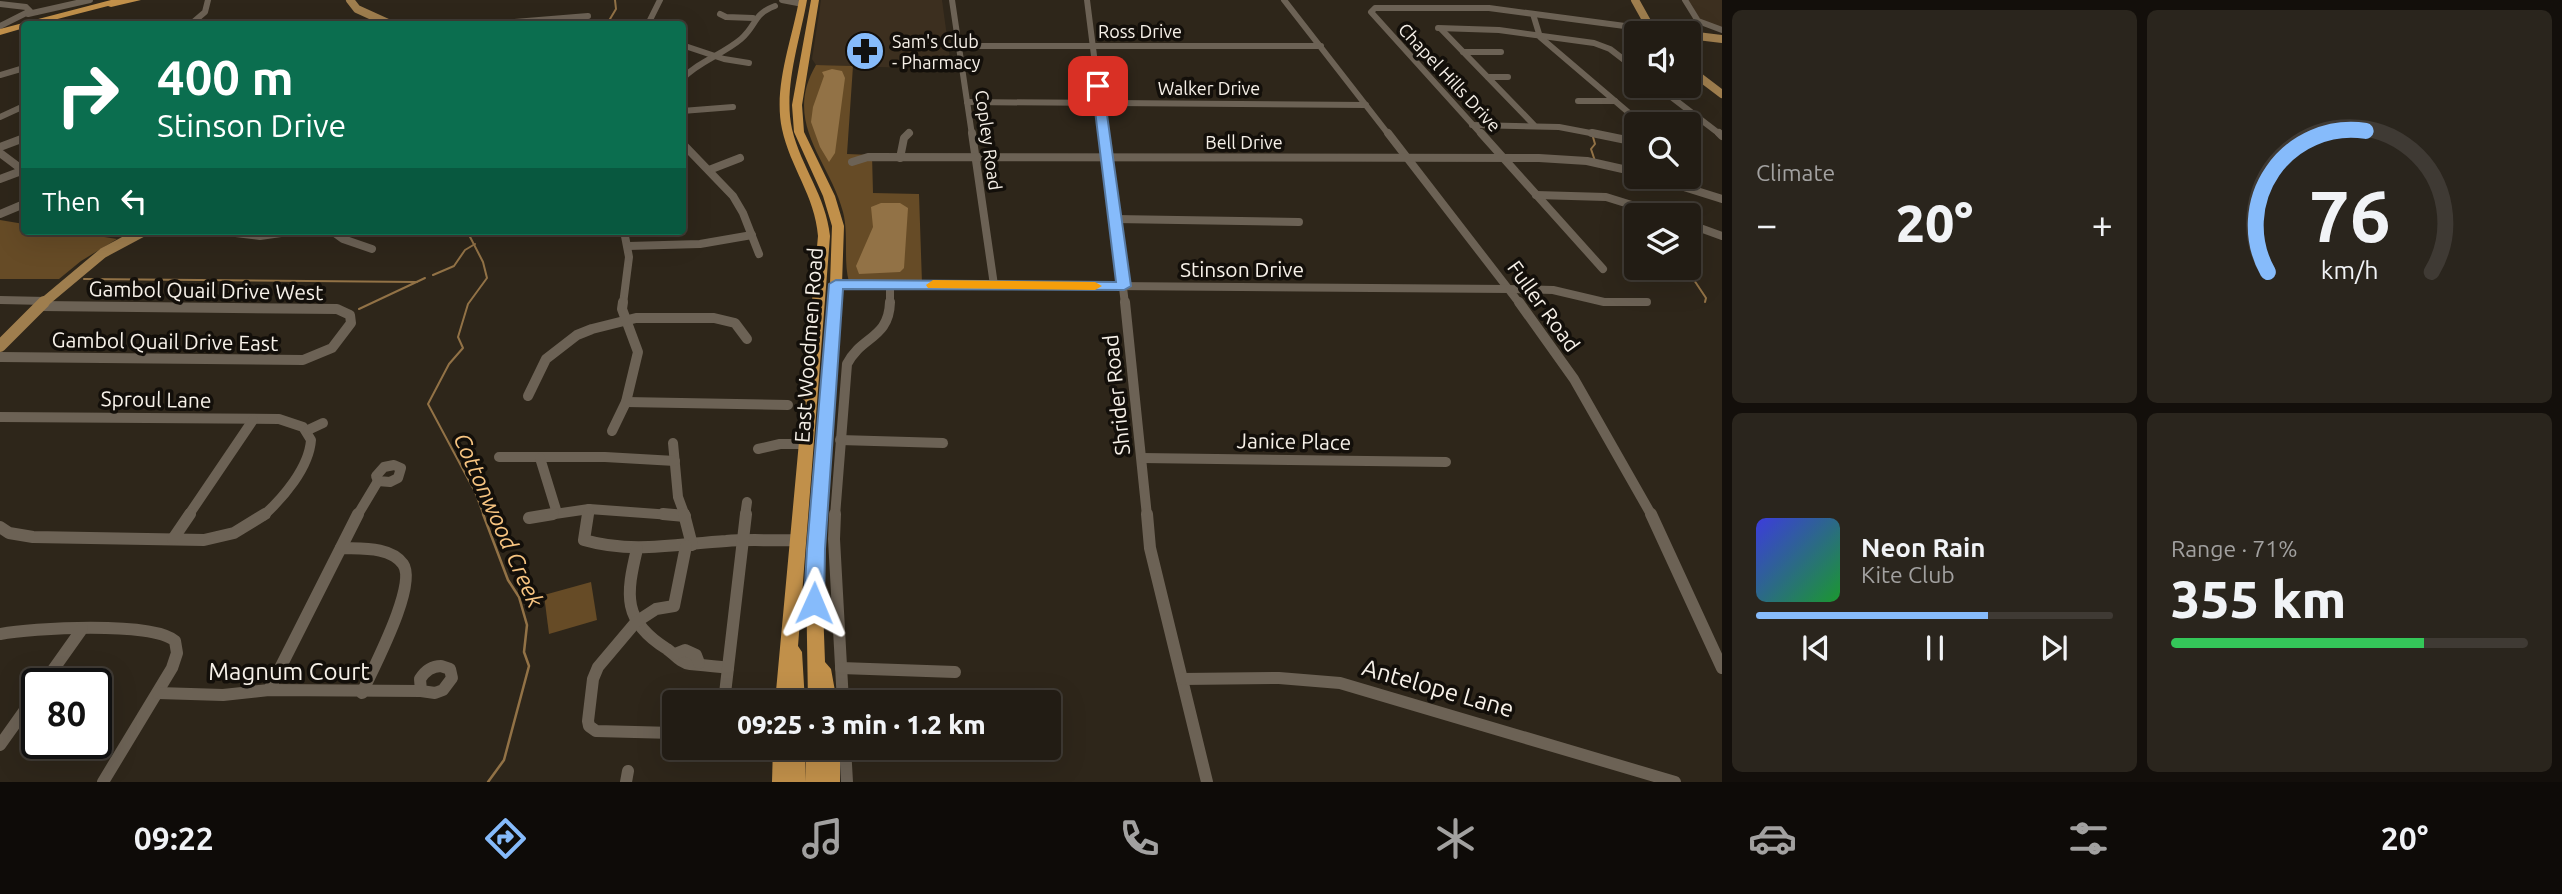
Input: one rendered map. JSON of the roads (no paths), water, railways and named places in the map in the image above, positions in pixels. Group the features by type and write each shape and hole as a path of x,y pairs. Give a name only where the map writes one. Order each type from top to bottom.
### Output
{"highway":[{"path":"44,21 120,0"},
{"path":"45,21 106,3 137,0"},
{"name":"East Woodmen Road","path":"815,0 796,114 799,132 835,212 838,226 815,559 817,690"},
{"name":"East Woodmen Road","path":"797,540 824,244 822,212 791,142 785,120 803,2"},
{"path":"0,34 21,28"},
{"path":"0,34 21,29"},
{"path":"811,396 821,368 827,293 836,284 829,276 831,228 822,212"},
{"path":"785,690 797,540 808,527 819,416 829,386"},
{"path":"797,540 806,554 809,690"},
{"path":"788,637 795,663 796,690"},
{"path":"816,650 826,690"},
{"path":"782,782 783,760"},
{"path":"795,760 795,782"},
{"path":"815,782 816,760"},
{"path":"830,760 830,782"}],"main road":[{"path":"350,0 357,9 383,21"},
{"path":"1635,0 1647,21"},
{"path":"1644,0 1655,21"},
{"path":"1701,36 1722,39"},
{"path":"1701,78 1722,94"},
{"path":"0,348 43,303 92,260 137,235"}],"street":[{"path":"0,26 28,13 90,0"},
{"path":"194,21 205,12 208,0"},
{"path":"650,21 660,0"},
{"path":"782,0 803,2"},
{"name":"Copley Road","path":"951,0 994,285"},
{"name":"Shrider Road","path":"1087,0 1124,286 1150,548 1207,782"},
{"name":"Fuller Road","path":"1284,0 1509,289 1574,379 1614,447 1684,579 1722,668"},
{"path":"1685,0 1696,19 1722,30"},
{"path":"0,4 26,7 30,9 28,13"},
{"path":"686,75 712,54 746,34 758,12 775,6"},
{"name":"Chapel Hills Drive","path":"1604,269 1373,17 1371,10 1381,6 1446,6 1533,14 1551,13 1624,26"},
{"path":"720,13 726,17 753,18"},
{"path":"1533,14 1539,35 1581,76 1628,112"},
{"path":"527,21 587,16"},
{"path":"1534,125 1439,29 1491,29 1599,44 1608,47 1624,60"},
{"name":"Ross Drive","path":"958,47 1093,44 1321,46"},
{"path":"686,46 749,63"},
{"path":"1463,52 1500,52"},
{"path":"0,75 21,69"},
{"path":"1488,77 1508,77"},
{"path":"1673,98 1722,136"},
{"path":"1578,101 1615,101"},
{"name":"Walker Drive","path":"967,102 1366,104"},
{"path":"0,117 21,107"},
{"path":"686,111 733,107"},
{"path":"1472,125 1534,125 1580,130 1624,139"},
{"path":"900,158 904,138 909,133"},
{"path":"0,147 21,139"},
{"path":"686,147 733,195 758,254"},
{"path":"0,153 21,168"},
{"name":"Bell Drive","path":"852,162 865,158 1406,157 1587,161 1624,169"},
{"path":"709,170 740,158"},
{"path":"0,179 21,171"},
{"path":"1690,189 1722,199"},
{"path":"1536,195 1598,196 1624,205"},
{"path":"0,214 21,205"},
{"path":"1115,219 1299,222"},
{"path":"1701,228 1722,236"},
{"path":"338,235 372,249"},
{"path":"612,431 626,402 638,352 622,300 628,264 625,235"},
{"path":"628,246 700,244 752,235"},
{"name":"Stinson Drive","path":"836,284 1509,289 1553,290 1604,302 1647,302"},
{"path":"842,690 834,539 845,365 853,351 877,335 887,323 890,285"},
{"path":"0,300 43,303"},
{"name":"Gambol Quail Drive West","path":"43,303 337,309 346,312 351,318 346,334"},
{"path":"528,396 541,366 558,348 584,332 626,320 647,317 723,319 740,327 747,339"},
{"name":"Gambol Quail Drive East","path":"0,348 303,360 330,354 346,334"},
{"path":"626,402 788,405"},
{"name":"Sproul Lane","path":"0,417 286,420 308,430"},
{"path":"173,539 253,420"},
{"path":"0,527 9,533 33,537 215,539 249,527 272,511 284,497 310,451 312,440 308,430 323,423"},
{"path":"840,440 943,443"},
{"path":"662,733 596,731 589,726 594,673 636,622 656,609 674,606 689,545 685,516 678,497 673,443"},
{"path":"758,449 780,444 807,444"},
{"path":"499,457 675,461"},
{"path":"540,458 557,513"},
{"name":"Janice Place","path":"1142,458 1446,462"},
{"path":"269,690 378,481"},
{"path":"725,690 747,502"},
{"path":"589,509 584,540 598,545 638,549 797,540"},
{"path":"529,518 589,509 685,516"},
{"path":"249,527 257,537"},
{"path":"341,548 384,551 403,564 407,577 401,604 362,693"},
{"path":"638,549 628,586 629,604 636,622 654,641 681,661 728,668"},
{"path":"0,634 20,629 156,632 170,637 177,645 176,660 103,782"},
{"path":"54,668 82,629"},
{"path":"841,668 955,672"},
{"name":"Antelope Lane","path":"1182,679 1279,678 1340,683 1675,782"},
{"name":"Magnum Court","path":"158,693 223,695 269,690 362,693 421,691"},
{"path":"0,745 21,715"},
{"path":"846,760 847,782"}],"waterway":[{"name":"Cottonwood Creek","path":"609,21 616,9 615,0"},
{"path":"1593,137 1595,144 1591,149 1595,161"},
{"name":"Cottonwood Creek","path":"469,235 474,245"},
{"name":"Cottonwood Creek","path":"433,275 454,266 465,250 474,245"},
{"name":"Cottonwood Creek","path":"474,245 487,278 468,304 458,337 463,348 449,364 428,404 475,492 484,516"},
{"name":"Cottonwood Creek","path":"416,282 425,278"},
{"name":"Cottonwood Creek","path":"84,279 416,282"},
{"path":"1694,280 1706,298 1705,302"},
{"name":"Cottonwood Creek","path":"359,309 416,282"},
{"name":"Cottonwood Creek","path":"483,514 508,580 519,597 527,625 524,652 529,666 504,760 488,782"}],"place":[{"name":"Sam's Club - Pharmacy","path":"865,51"}]}
